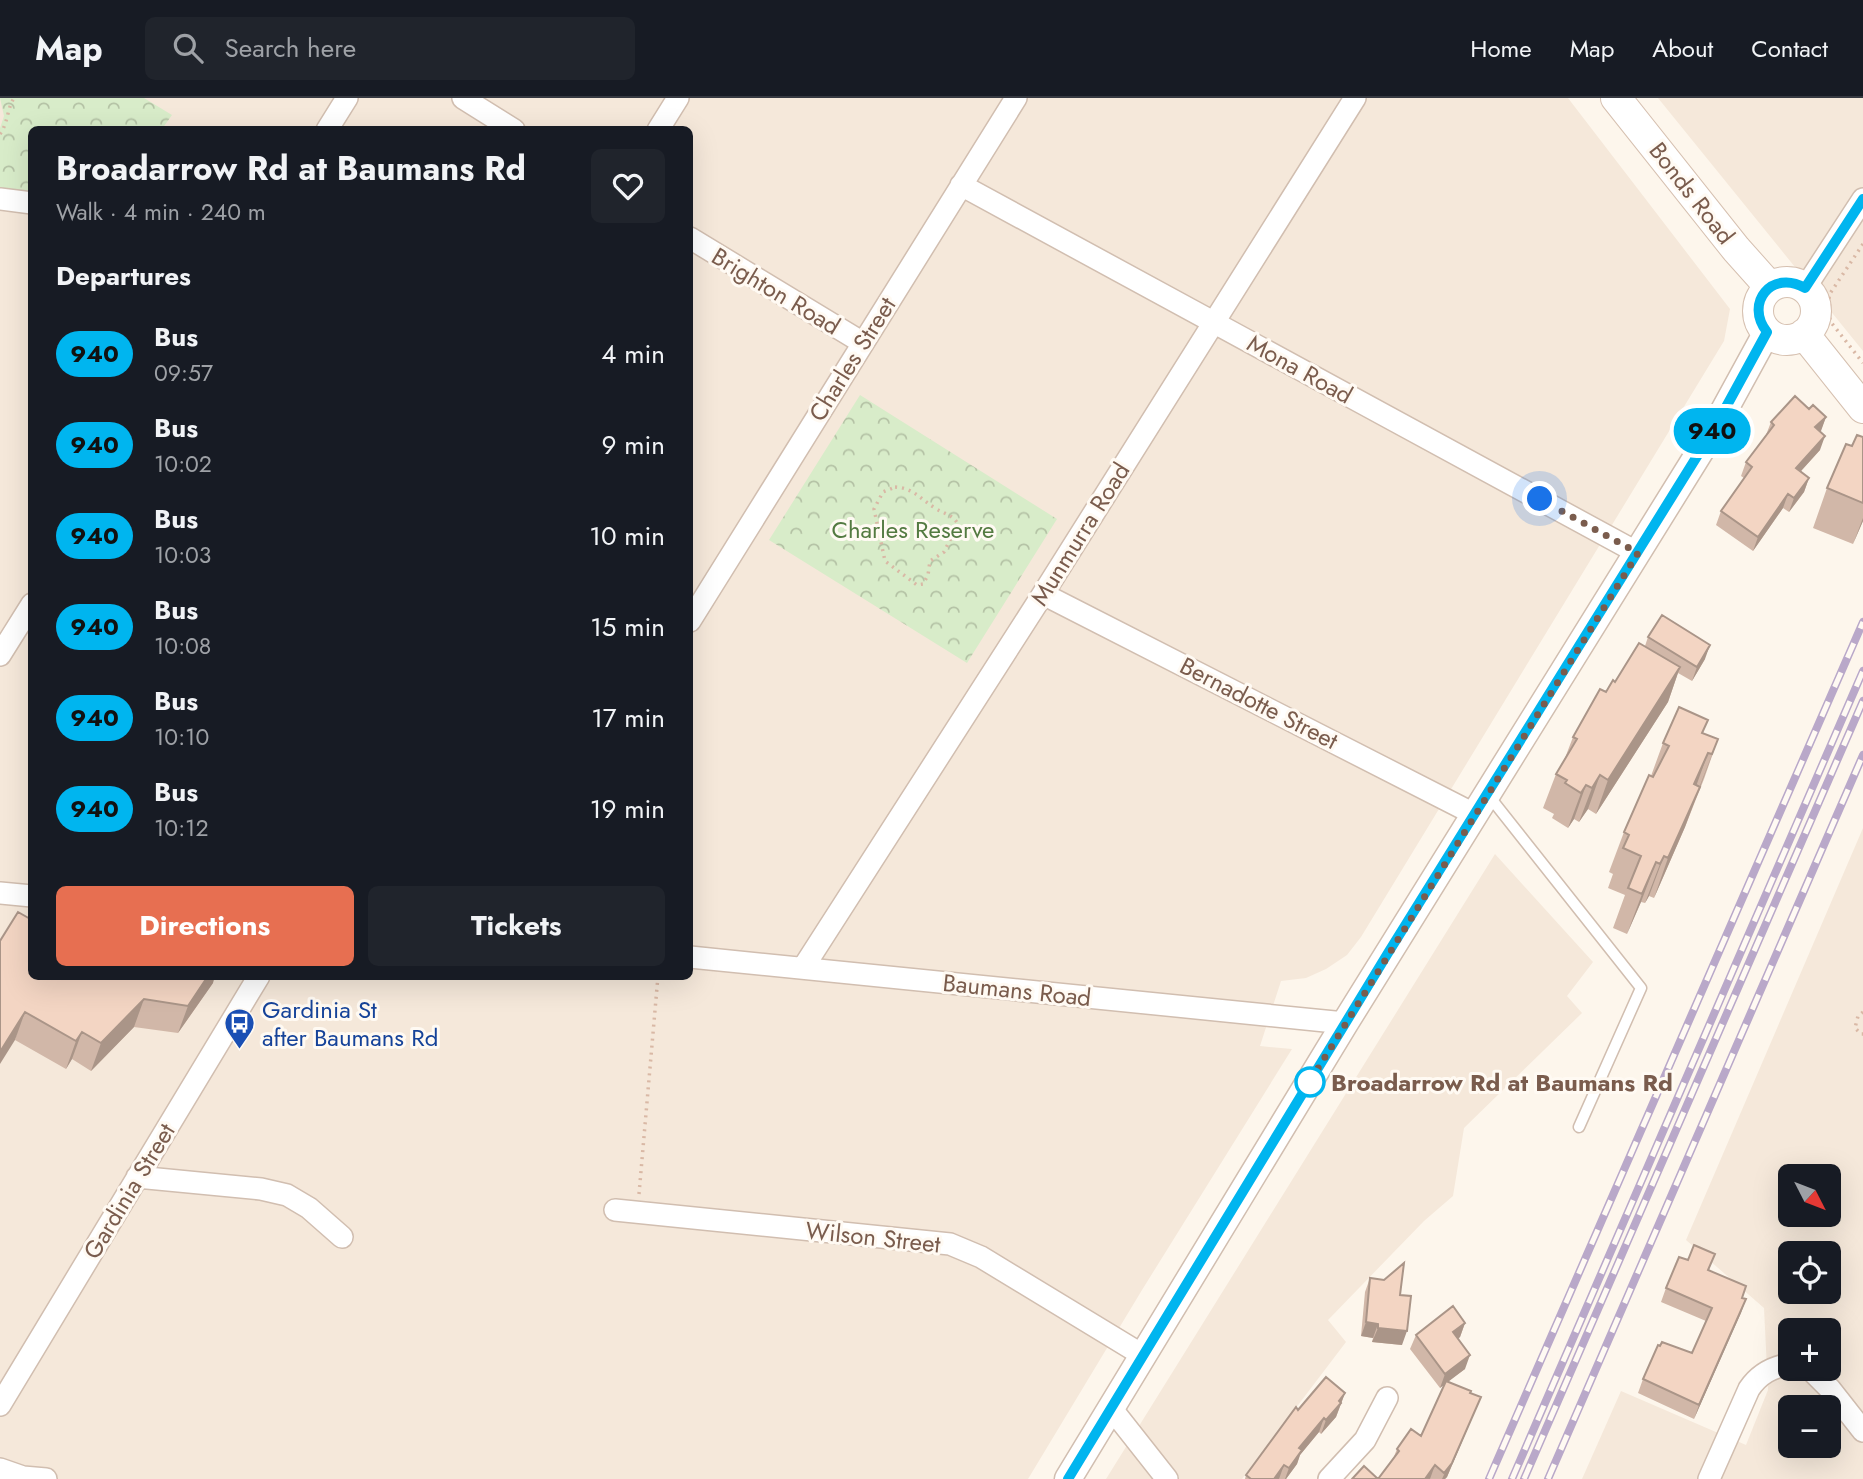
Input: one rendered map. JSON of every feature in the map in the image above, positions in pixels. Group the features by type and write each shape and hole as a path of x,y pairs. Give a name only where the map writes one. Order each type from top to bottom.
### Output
{"main road":[{"name":"Bonds Road","path":"1616,98 1736,249 1770,287"},
{"path":"1787,282 1805,288 1811,294 1816,311 1811,328 1804,334 1785,340 1775,338 1762,326 1759,301 1770,287 1787,282"},
{"path":"1804,334 1863,408"}],"street":[{"path":"330,126 347,98"},
{"path":"463,98 508,126"},
{"path":"660,126 678,98"},
{"name":"Charles Street","path":"693,616 1016,98"},
{"name":"Munmurra Road","path":"803,968 1043,594 1355,98"},
{"name":"Mona Road","path":"961,185 1638,553"},
{"path":"1805,288 1863,198"},
{"path":"0,199 28,202"},
{"name":"Brighton Road","path":"693,240 863,343"},
{"path":"1068,1479 1345,1023 1714,429 1767,332"},
{"name":"Bernadotte Street","path":"1043,594 1481,804"},
{"path":"0,655 28,610"},
{"path":"0,893 28,896"},
{"name":"Baumans Road","path":"693,957 1345,1023"},
{"name":"Gardinia Street","path":"0,1405 258,980"},
{"path":"137,1177 261,1189 287,1195 309,1208 342,1237"},
{"name":"Wilson Street","path":"615,1210 950,1244 981,1256 1144,1356"},
{"path":"1709,1479 1749,1390 1756,1379 1778,1368"},
{"path":"1821,1381 1863,1431"},
{"path":"1329,1479 1365,1440 1387,1398"},
{"path":"1111,1408 1167,1479"},
{"path":"0,1469 23,1477 46,1479"}],"lane":[{"path":"1481,804 1641,988 1579,1127"}],"path":[{"path":"0,134 5,127 9,106 14,98"},
{"path":"1863,244 1829,295 1829,308 1830,321 1863,363"},
{"path":"895,487 915,491 935,508 956,520 957,529 944,552 930,561 928,575 923,584 917,585 885,561 874,509 883,492 895,487"},
{"path":"637,1212 659,980"},
{"path":"1863,1012 1858,1016 1855,1028 1863,1034"}],"shaded area":[{"path":"0,98 1568,98 1730,309 1724,341 1361,937 1347,955 1326,969 1306,978 1281,981 1260,1046 1292,1049 1028,1479 0,1479"},
{"path":"1658,98 1863,98 1863,351"},
{"path":"1863,828 1863,1479 1582,1479 1621,1391 1746,1445 1768,1390 1764,1308 1686,1240"},
{"path":"1495,854 1593,962 1567,996 1582,1013 1464,1128 1453,1196 1424,1221 1328,1320 1346,1342 1242,1479 1106,1479"}],"green space":[{"path":"0,98 144,98 172,115 164,126 28,126 28,196 0,192 0,128 4,116"},
{"name":"Charles Reserve","path":"860,395 1057,519 967,663 769,540"}],"building":[{"path":"1795,396 1809,409 1813,405 1826,417 1815,427 1825,436 1796,468 1809,478 1794,498 1788,494 1758,537 1721,511 1752,467 1746,462 1774,425 1771,422"},
{"path":"1857,435 1863,437 1863,503 1827,488 1846,444 1852,446"},
{"path":"1662,615 1710,645 1697,667 1648,637"},
{"path":"1639,643 1680,667 1608,780 1600,775 1592,788 1586,785 1581,793 1556,774 1577,739 1573,737 1600,689 1606,692 1613,680 1615,682"},
{"path":"1679,707 1708,720 1702,733 1718,739 1712,754 1708,753 1694,784 1700,787 1668,858 1664,856 1660,864 1656,862 1642,894 1628,888 1641,856 1623,848 1629,835 1624,832 1649,775 1653,777 1669,746 1663,743"},
{"path":"18,912 28,918 28,980 205,980 188,1006 144,999 101,1043 82,1032 76,1041 25,1012 0,1052 0,941"},
{"path":"1694,1245 1715,1254 1708,1270 1746,1286 1742,1298 1746,1299 1699,1405 1643,1379 1658,1345 1662,1342 1692,1353 1712,1308 1666,1288 1679,1257 1688,1260"},
{"path":"1404,1263 1400,1295 1411,1296 1407,1331 1378,1328 1378,1324 1366,1322 1370,1278 1384,1280"},
{"path":"1453,1306 1465,1323 1453,1332 1470,1355 1445,1374 1416,1335"},
{"path":"1326,1377 1345,1393 1339,1401 1341,1403 1326,1420 1324,1418 1299,1448 1302,1450 1289,1468 1284,1465 1274,1479 1251,1479 1246,1475 1296,1407 1298,1410"},
{"path":"1446,1381 1481,1397 1452,1463 1444,1473 1435,1465 1425,1479 1378,1479 1399,1451 1397,1449 1411,1429 1421,1436"},
{"path":"1364,1466 1378,1479 1352,1479"}],"railway":[{"path":"1489,1479 1863,622"},
{"path":"1512,1479 1863,671"},
{"path":"1524,1479 1863,701"},
{"path":"1548,1479 1863,755"}],"bus line":[{"name":"940","path":"1068,1479 1388,953 1714,429 1767,332 1758,318 1759,301 1770,287 1778,283 1797,283 1805,288 1863,199"}],"place":[{"name":"Gardinia St after Baumans Rd","path":"239,1050"},
{"name":"Broadarrow Rd at Baumans Rd","path":"1310,1082"}],"route":[{"path":"1310,1082 1304,1091 1638,553 1540,499"}]}
